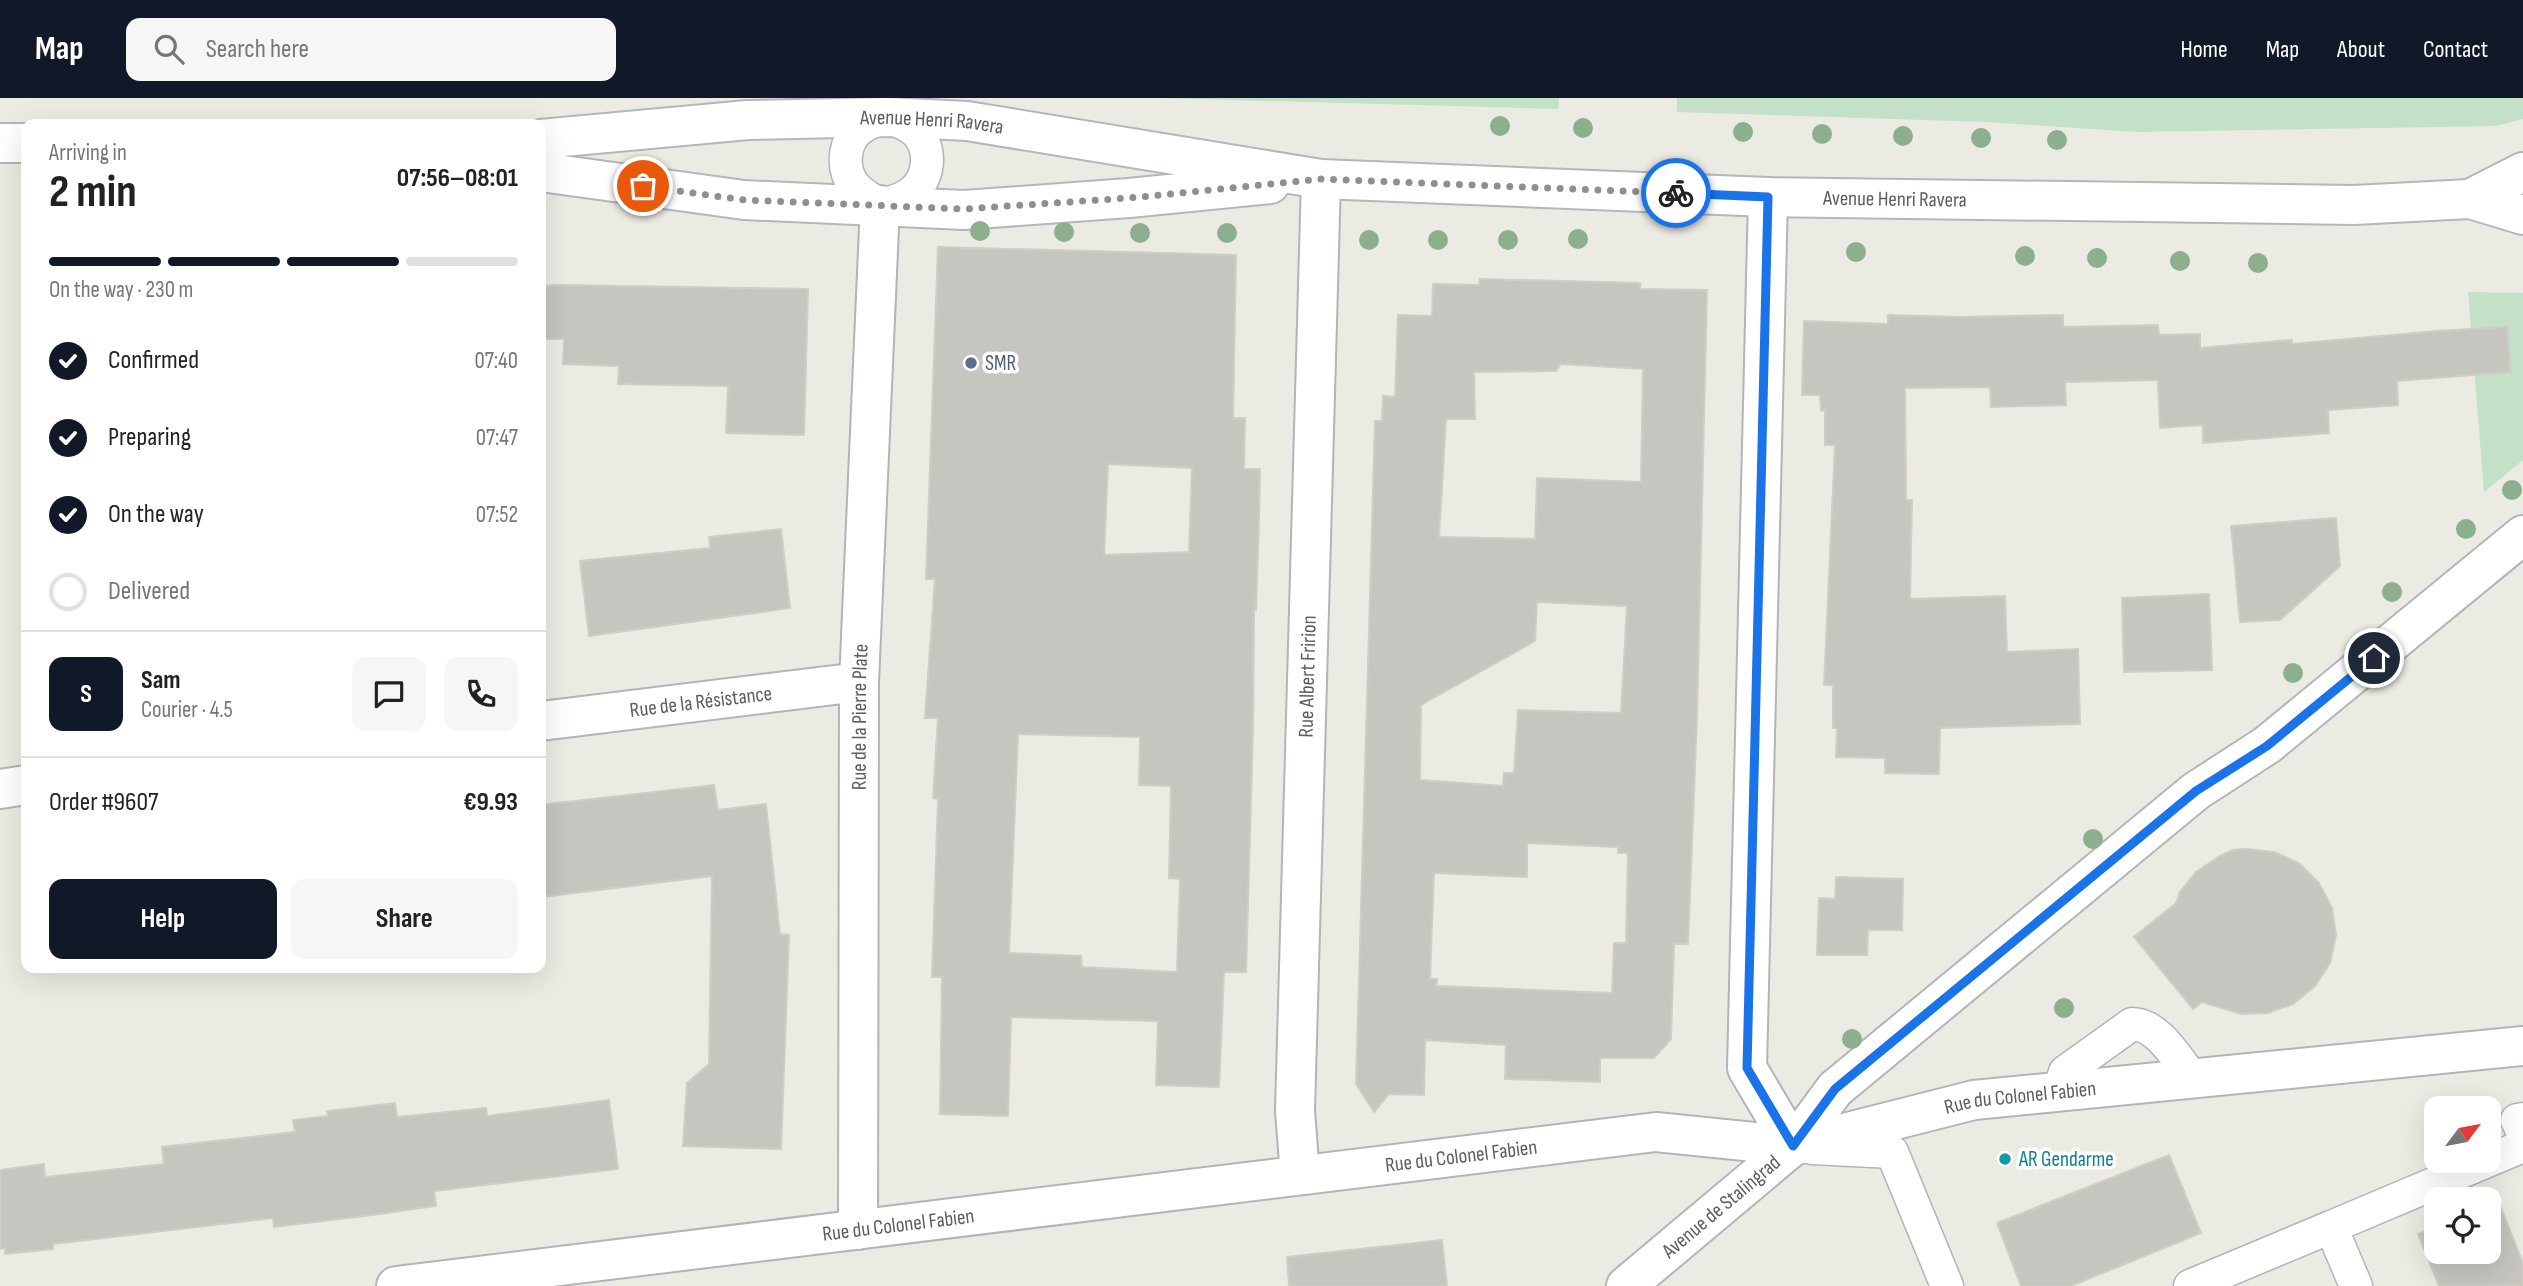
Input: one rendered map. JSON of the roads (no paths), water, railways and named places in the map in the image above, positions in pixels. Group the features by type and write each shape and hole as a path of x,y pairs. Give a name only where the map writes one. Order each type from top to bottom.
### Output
{"street":[{"name":"Avenue Henri Ravera","path":"546,139 748,120 888,117 967,121 1321,179 1768,197 2340,205 2470,199 2523,215"},
{"path":"0,143 21,143"},
{"name":"Avenue Henri Ravera","path":"2470,199 2523,172"},
{"name":"Avenue Henri Ravera","path":"546,174 744,200 964,209 1129,198 1321,179"},
{"name":"Rue Albert Fririon","path":"1300,1175 1295,1111 1321,179"},
{"path":"1768,197 1747,1068 1793,1146"},
{"name":"Rue de la Pierre Plate","path":"858,1230 859,682 880,205"},
{"name":"Avenue de Stalingrad","path":"1626,1286 1793,1146 1835,1089 2196,791 2267,746 2523,535"},
{"name":"Rue de la Résistance","path":"546,720 859,682"},
{"path":"0,789 21,786"},
{"name":"Rue du Colonel Fabien","path":"396,1286 1656,1132 1793,1146 1974,1100 2523,1046"}],"lane":[{"path":"888,117 904,123 918,133 926,148 927,165 922,181 911,193 880,205 853,185 845,156 850,141 859,129 888,117"},
{"path":"2058,1093 2065,1072 2132,1024 2143,1024 2153,1031 2193,1079"},
{"path":"2523,1119 2518,1120 2523,1133"},
{"path":"1793,1146 1892,1152 1947,1286"},
{"path":"2190,1286 2523,1146"},
{"path":"2331,1227 2356,1286"}],"place":[{"name":"SMR","path":"971,363"},
{"name":"AR Gendarme","path":"2005,1159"}]}
